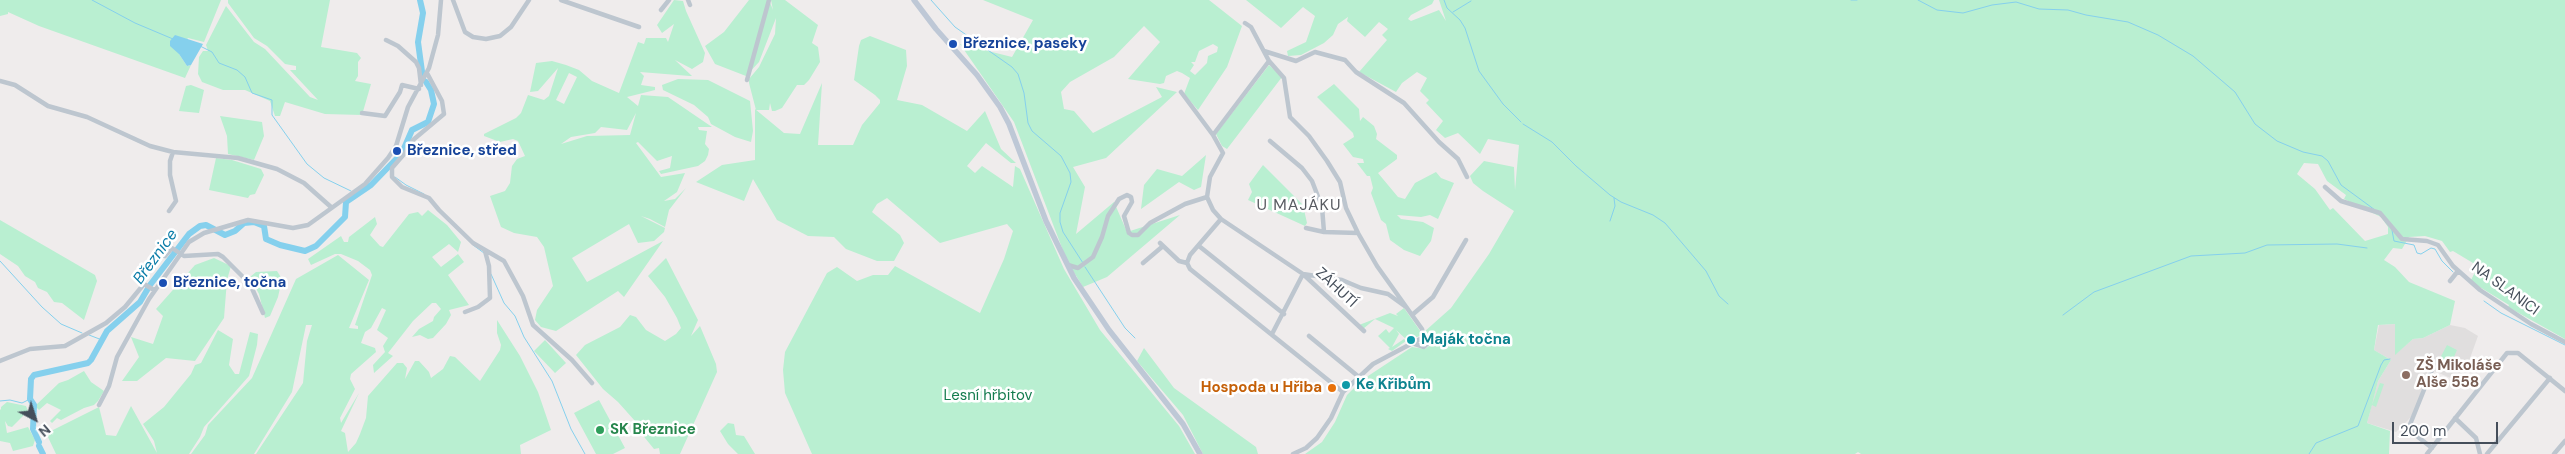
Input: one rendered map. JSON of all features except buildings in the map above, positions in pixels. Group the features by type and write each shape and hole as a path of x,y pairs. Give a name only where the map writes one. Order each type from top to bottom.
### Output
{"main road":[{"path":"914,0 981,79 1003,112 1041,210 1067,264 1095,310 1176,414 1200,454"}],"street":[{"path":"442,0 438,35 427,73 408,108 389,165 392,175 398,184 429,198 448,220 485,251 505,262 523,296 535,328 572,360 592,383"},
{"path":"454,0 465,32 473,38 482,39 498,37 509,29 529,0"},
{"path":"561,0 639,27"},
{"path":"747,80 753,52 769,0"},
{"path":"661,10 668,1"},
{"path":"1245,23 1251,27 1269,61 1284,78 1290,117 1309,136 1340,182 1346,208 1358,233 1377,266 1422,329 1424,337 1430,341 1424,347 1412,343"},
{"path":"386,40 398,46 416,62 419,68 420,87"},
{"path":"1264,51 1296,60 1315,52 1345,60 1356,72 1404,103 1439,142 1458,159 1467,177"},
{"path":"1213,135 1269,61"},
{"path":"99,405 109,386 117,357 150,288 177,252 192,239 214,230 252,219 298,228 308,225 357,190 406,153 413,140 444,114 442,101 427,73"},
{"path":"0,81 15,85 48,106 87,117 150,146 173,152 238,158 277,168 304,183 331,208"},
{"path":"362,113 386,116 402,85 420,87"},
{"path":"1181,92 1213,135 1223,153 1210,177 1207,197 1213,210 1221,219 1303,274 1329,277 1388,294 1406,307"},
{"path":"1270,141 1302,168 1312,182 1320,199 1324,232"},
{"path":"169,211 176,201 170,175 170,161 173,152"},
{"name":"NA SLANICI","path":"2325,187 2341,201 2377,212 2399,237 2428,241 2438,246 2458,271 2480,290 2513,312 2565,342"},
{"path":"1067,264 1078,268 1086,264 1093,257 1102,237 1108,216 1119,199 1127,195 1131,197 1132,202 1124,216 1129,233 1132,235 1138,235 1150,223 1185,204 1207,197"},
{"path":"1221,219 1190,255 1187,263 1190,269 1343,392"},
{"path":"1306,228 1324,232 1358,233"},
{"path":"1412,315 1432,297 1466,240"},
{"path":"1143,263 1162,244 1179,261 1187,263"},
{"path":"1199,246 1284,314"},
{"path":"164,256 172,248 188,257 218,254 250,284 263,313"},
{"path":"465,312 478,308 490,298 489,262 485,251"},
{"path":"2450,281 2458,271"},
{"name":"ZÁHUTÍ","path":"1272,334 1303,274 1364,330"},
{"path":"0,361 30,349 65,346 106,323 125,307 144,284 150,288"},
{"path":"1309,336 1359,377"},
{"path":"1293,454 1306,448 1318,438 1331,418 1343,392 1373,364 1424,337"},
{"path":"2427,454 2507,353 2518,353 2565,391"},
{"path":"2432,370 2409,427 2413,433 2432,448"},
{"path":"2488,454 2550,378"},
{"path":"2455,418 2476,438 2480,454"},
{"path":"2554,454 2565,441"}],"shaded area":[{"name":"ZŠ Mikoláše Alše 558","path":"2395,324 2395,354 2413,339 2423,338 2450,325 2465,328 2478,336 2469,361 2455,380 2432,370 2411,417 2396,432 2367,423 2378,381 2391,360 2374,350 2379,325"}],"green space":[{"path":"0,0 221,0 204,42 188,38 179,54 187,66 191,65 185,78 39,26 8,12 8,14 0,16"},
{"path":"228,0 330,0 321,47 357,53 361,58 358,62 358,76 355,81 371,84 362,115 325,114 285,102 280,116 275,116 270,101 245,90 223,90 202,82 198,74 199,57 203,51 208,51 206,45 226,6 254,42 265,49 310,97 318,100 290,70 296,70 296,66 285,64 267,46 254,38 228,3"},
{"path":"674,0 683,1 705,53 703,62 692,69 675,60 692,76 640,72 644,76 641,85 655,87 655,90 627,97 638,106 641,95 668,97 712,127 698,127 699,130 707,131 705,144 709,149 708,155 705,161 698,166 661,174 659,171 670,168 672,156 657,161 638,142 636,143 661,177 685,173 677,192 664,201 675,199 686,188 669,210 665,227 641,216 665,228 664,232 654,241 638,243 629,224 572,258 587,282 663,241 624,297 618,291 556,331 541,327 535,320 537,310 553,286 544,247 537,237 514,233 501,227 490,196 505,191 510,183 512,166 517,159 525,156 518,141 513,139 500,142 484,136 484,134 516,118 521,113 528,95 544,100 549,96 558,68 538,91 530,92 536,63 552,61 566,65 579,70 592,81 619,93 638,42 644,44 646,38 666,38 668,42 674,24 662,33 657,25","holes":["569,73 577,77 564,104 556,100","636,113 630,135 587,136 561,144 571,137 595,133 601,127 627,130"]},
{"path":"749,0 769,0 773,10 771,0 785,0 818,25 812,43 818,47 820,62 809,80 804,85 797,85 782,108 775,111 772,111 770,103 769,110 756,110 749,79 759,67 775,34 776,18 759,62 746,76 715,64 705,46 724,32"},
{"path":"983,0 1209,0 1242,26 1227,67 1198,110 1184,94 1190,78 1182,73 1177,71 1166,76 1164,83 1160,84 1128,79 1160,42 1144,26 1114,57 1070,82 1061,92 1064,109 1074,111 1093,133 1162,97 1156,87 1177,92 1106,158 1073,167 1085,187 1076,234 1114,202 1127,232 1180,215 1107,277 1083,287 1067,261 1014,122 960,44 1012,57 1033,20","holes":["1213,44 1218,47 1217,52 1208,56 1207,63 1195,75 1190,71 1194,65 1191,62 1195,62 1199,51"]},
{"path":"1246,0 1434,0 1432,4 1411,15 1408,19 1411,21 1439,10 1446,21 1439,0 2565,0 2565,339 2508,307 2509,305 2478,286 2471,280 2478,266 2453,251 2450,252 2442,241 2425,236 2409,237 2402,249 2393,248 2384,260 2395,267 2409,282 2455,301 2450,325 2423,338 2413,339 2395,355 2395,324 2378,325 2374,350 2391,360 2378,381 2367,423 2390,431 2389,454 1861,454 1858,452 1855,454 1305,454 1322,442 1335,422 1347,395 1362,380 1412,347 1425,349 1436,341 1424,332 1451,308 1489,254 1514,211 1483,191 1473,183 1470,176 1484,161 1514,167 1515,190 1519,145 1488,139 1480,154 1458,133 1445,138 1436,130 1443,121 1426,103 1429,100 1420,91 1427,78 1417,72 1402,83 1396,92 1359,72 1387,40 1382,35 1388,29 1379,22 1365,37 1347,21 1348,17 1338,24 1333,35 1324,43 1301,55 1288,56 1287,51 1306,42 1315,16 1303,7 1281,28","holes":["2304,163 2318,164 2327,181 2346,195 2344,199 2381,217 2388,227 2388,234 2365,241 2333,208 2330,210 2315,189 2297,174"]},
{"name":"Lesní hřbitov","path":"870,36 906,50 907,66 897,100 922,105 967,131 985,111 1001,149 1016,163 1011,163 986,143 967,166 975,173 982,166 1013,187 1015,166 1020,169 1064,269 1100,330 1179,426 1195,454 812,454 785,393 783,370 785,352 827,273 837,267 857,281 873,275 888,275 895,266 980,313 1004,259 1013,231 1007,224 940,243 887,198 877,204 872,212 900,235 904,243 894,261 877,261 846,249 834,237 808,236 777,220 753,179 744,201 696,182 722,165 755,160 755,109 784,133 800,134 822,83 818,145 853,145 862,125 880,103 880,100 875,95 854,80 861,40"},
{"path":"1269,65 1282,77 1227,149 1222,146 1216,134"},
{"path":"678,79 708,80 750,101 753,131 751,142 735,137 711,124 708,117 694,105 663,90 662,85"},
{"path":"1334,84 1359,109 1360,121 1363,117 1374,126 1377,134 1376,139 1397,155 1397,159 1378,173 1398,197 1405,199 1415,183 1436,172 1441,178 1454,183 1438,219 1430,215 1421,217 1397,215 1401,219 1423,222 1434,228 1431,241 1420,256 1404,250 1390,240 1386,224 1381,220 1371,193 1373,188 1370,176 1367,176 1357,163 1364,163 1363,159 1353,157 1343,144 1354,137 1353,133 1317,97"},
{"path":"191,85 204,90 199,113 179,111 186,86"},
{"path":"220,116 262,122 264,136 254,160 228,154 227,136"},
{"path":"1206,155 1201,187 1194,190 1179,182 1141,209 1144,185 1157,169 1182,176"},
{"path":"216,158 232,160 261,169 264,175 255,194 250,195 248,198 209,190"},
{"path":"1263,165 1303,205 1307,223 1305,226 1248,200 1252,192 1249,184"},
{"path":"428,210 447,225 461,242 458,252 449,244 432,257 441,267 458,254 464,262 448,275 469,305 449,310 451,315 446,324 433,338 428,339 420,335 412,337 419,329 433,321 441,309 436,303 432,303 413,321 388,353 393,356 374,373 373,365 385,352 383,346 388,338 377,330 386,310 382,308 371,328 365,332 361,343 375,348 376,352 351,374 350,379 355,389 340,418 341,423 359,393 341,431 345,433 348,452 356,443 366,418 368,396 397,363 403,363 407,368 405,379 415,361 419,361 429,372 431,378 443,369 450,356 455,357 480,381 500,350 497,320 520,356 538,392 551,430 520,445 521,454 256,454 303,383 307,341 312,325 306,325 292,392 254,454 191,454 205,435 208,425 252,378 296,279 338,255 369,280 349,328 358,329 358,326 355,325 372,275 370,270 358,261 341,254 335,254 311,265 308,259 341,236 344,242 348,242 349,237 375,217 377,224 370,235 383,247 409,214 418,212 422,216"},
{"path":"0,220 95,275 97,281 84,320 62,303 54,302 47,292 38,288 35,282 25,276 18,266 0,254"},
{"path":"214,258 231,266 227,280 224,318 195,361 166,358 137,381 122,381 139,357 131,337 153,344 163,316 156,309 195,265"},
{"path":"666,258 698,320 691,336 700,326 716,364 717,372 680,454 660,454 659,448 654,449 635,421 603,389 576,355 585,345 620,327 630,315 636,317 646,330 665,341 676,334 681,328 677,318 665,297 648,276"},
{"path":"277,271 282,279 278,297 270,316 265,318 259,294 250,277 256,272"},
{"path":"1404,308 1423,335 1407,340 1396,330 1399,334 1392,347 1404,339 1406,341 1392,351 1388,349 1390,348 1378,336 1386,329 1389,333 1394,328 1375,319 1363,329 1359,325 1390,313 1398,316 1396,314"},
{"path":"218,330 233,339 229,365 235,374 239,374 250,332 258,334 257,345 249,376 204,427 189,454 56,454 47,435 53,430 99,407 106,435 116,436 131,406 157,453 154,441 143,424 164,407 191,374 195,365 201,363"},
{"path":"545,340 566,363 555,373 534,351"},
{"path":"2447,345 2457,350 2448,370 2437,364"},
{"path":"1144,348 1174,388 1256,447 1258,454 1203,454 1183,415 1137,361"},
{"path":"84,371 91,382 104,391 98,401 94,405 61,420 57,418 52,423 50,421 61,410 47,403 39,410 35,406 59,383"},
{"path":"2380,383 2384,384 2376,407 2372,405"},
{"name":"SK Březnice","path":"599,400 625,448 613,454 596,454 574,413"},
{"path":"7,402 26,406 28,411 12,427 8,426 5,421 7,433 28,427 35,440 33,446 13,451 10,443 0,441 0,409"},
{"path":"728,423 734,424 736,435 744,436 755,454 738,454 728,444 720,431"}],"water":[{"path":"175,35 203,44 191,65 187,66 179,54 170,46 170,41"}],"waterway":[{"path":"92,0 135,23 173,39"},
{"name":"Březnice","path":"420,0 423,13 418,42 423,79"},
{"path":"931,0 955,27 1012,67 1018,74 1024,93 1028,123 1032,131 1061,156 1070,173 1071,182 1060,213 1060,222 1063,232 1083,263"},
{"path":"1444,0 1447,8 1460,20 1465,28 1479,71 1503,104 1521,122"},
{"path":"1851,0 1857,0"},
{"path":"1918,0 1937,10 1963,13 1992,5 2016,2 2039,9 2068,10 2128,22 2158,35 2193,56 2235,92 2255,124 2277,141 2303,152 2322,156 2328,161 2341,185 2375,210"},
{"path":"1453,12 1471,1"},
{"path":"200,46 212,52 219,63 237,70 245,77 252,93 272,100 272,115 307,164 324,178 351,191"},
{"name":"Březnice","path":"39,442 33,429 34,405 30,399 31,379 34,375 88,363 107,331 140,302 150,285 189,234 200,226 206,225 225,235 235,231 244,223 254,222 264,226 266,239 280,245 305,251 316,246 345,217 346,202 371,185 402,153 412,130 428,122 434,104 431,90 426,82"},
{"path":"1523,124 1552,142 1576,166 1610,195 1621,202 1653,215 1665,223 1706,271 1719,296 1728,304"},
{"path":"395,177 424,194"},
{"path":"1610,221 1615,206 1614,198"},
{"path":"2392,230 2394,241 2414,245 2417,253 2421,254 2431,248 2435,249 2442,261 2453,272"},
{"path":"2063,315 2094,292 2191,256 2245,253 2267,245 2337,244 2367,248"},
{"path":"473,245 484,253"},
{"path":"0,261 42,307 61,324 82,333"},
{"path":"1085,267 1125,328 1135,338"},
{"path":"491,274 504,303 515,316 524,337 552,381 571,429 585,454"},
{"path":"2484,301 2501,313 2565,345"},
{"path":"89,335 102,340"},
{"path":"2309,454 2316,443 2358,426 2381,365 2384,360 2390,359"},
{"path":"0,401 10,400 22,403 30,399"},
{"name":"Březnice","path":"39,446 43,454"}],"place":[{"name":"Březnice, paseky","path":"953,44"},
{"name":"Březnice, střed","path":"397,151"},
{"name":"Březnice, točna","path":"163,283"},
{"name":"Maják točna","path":"1411,340"},
{"name":"ZŠ Mikoláše Alše 558","path":"2406,375"},
{"name":"Ke Křibům","path":"1346,385"},
{"name":"Hospoda u Hřiba","path":"1332,388"},
{"name":"SK Březnice","path":"600,430"}],"district":[{"name":"U MAJÁKU","path":"1299,206"}]}
